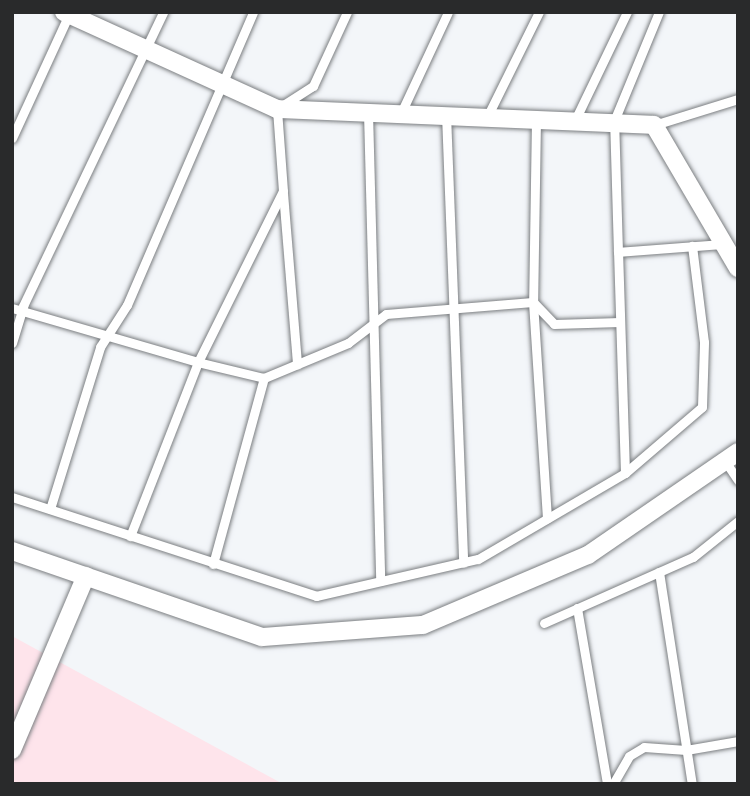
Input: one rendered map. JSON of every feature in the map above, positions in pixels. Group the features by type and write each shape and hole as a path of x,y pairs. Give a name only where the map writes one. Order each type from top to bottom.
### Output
{"street":[{"path":"67,13 277,109 576,118 654,125 721,244 738,268"},
{"path":"12,551 262,637 423,625 588,555 731,456"},
{"path":"12,750 86,576"}],"lane":[{"path":"12,342 17,310 163,12"},
{"path":"50,509 107,336 127,305 253,12"},
{"path":"297,364 277,109 313,86 347,12"},
{"path":"401,113 448,12"},
{"path":"488,116 539,12"},
{"path":"576,118 627,12"},
{"path":"625,473 614,121 659,12"},
{"path":"12,138 67,13"},
{"path":"654,125 738,99"},
{"path":"368,112 380,581"},
{"path":"446,114 463,563"},
{"path":"536,117 533,302 547,519"},
{"path":"130,536 198,362 283,191"},
{"path":"618,252 721,244"},
{"path":"12,497 316,596 463,563 547,519 625,473 702,407 704,342 692,246"},
{"path":"17,310 198,362 264,377 348,344 386,314 533,302"},
{"path":"533,302 554,324 620,322"},
{"path":"213,564 264,377"},
{"path":"731,456 738,480"},
{"path":"544,623 693,557 738,520"},
{"path":"659,572 692,784"},
{"path":"577,608 607,784"},
{"path":"613,784 629,756 644,747 686,750 738,741"}],"shaded area":[{"path":"12,636 283,784 12,784"}]}
